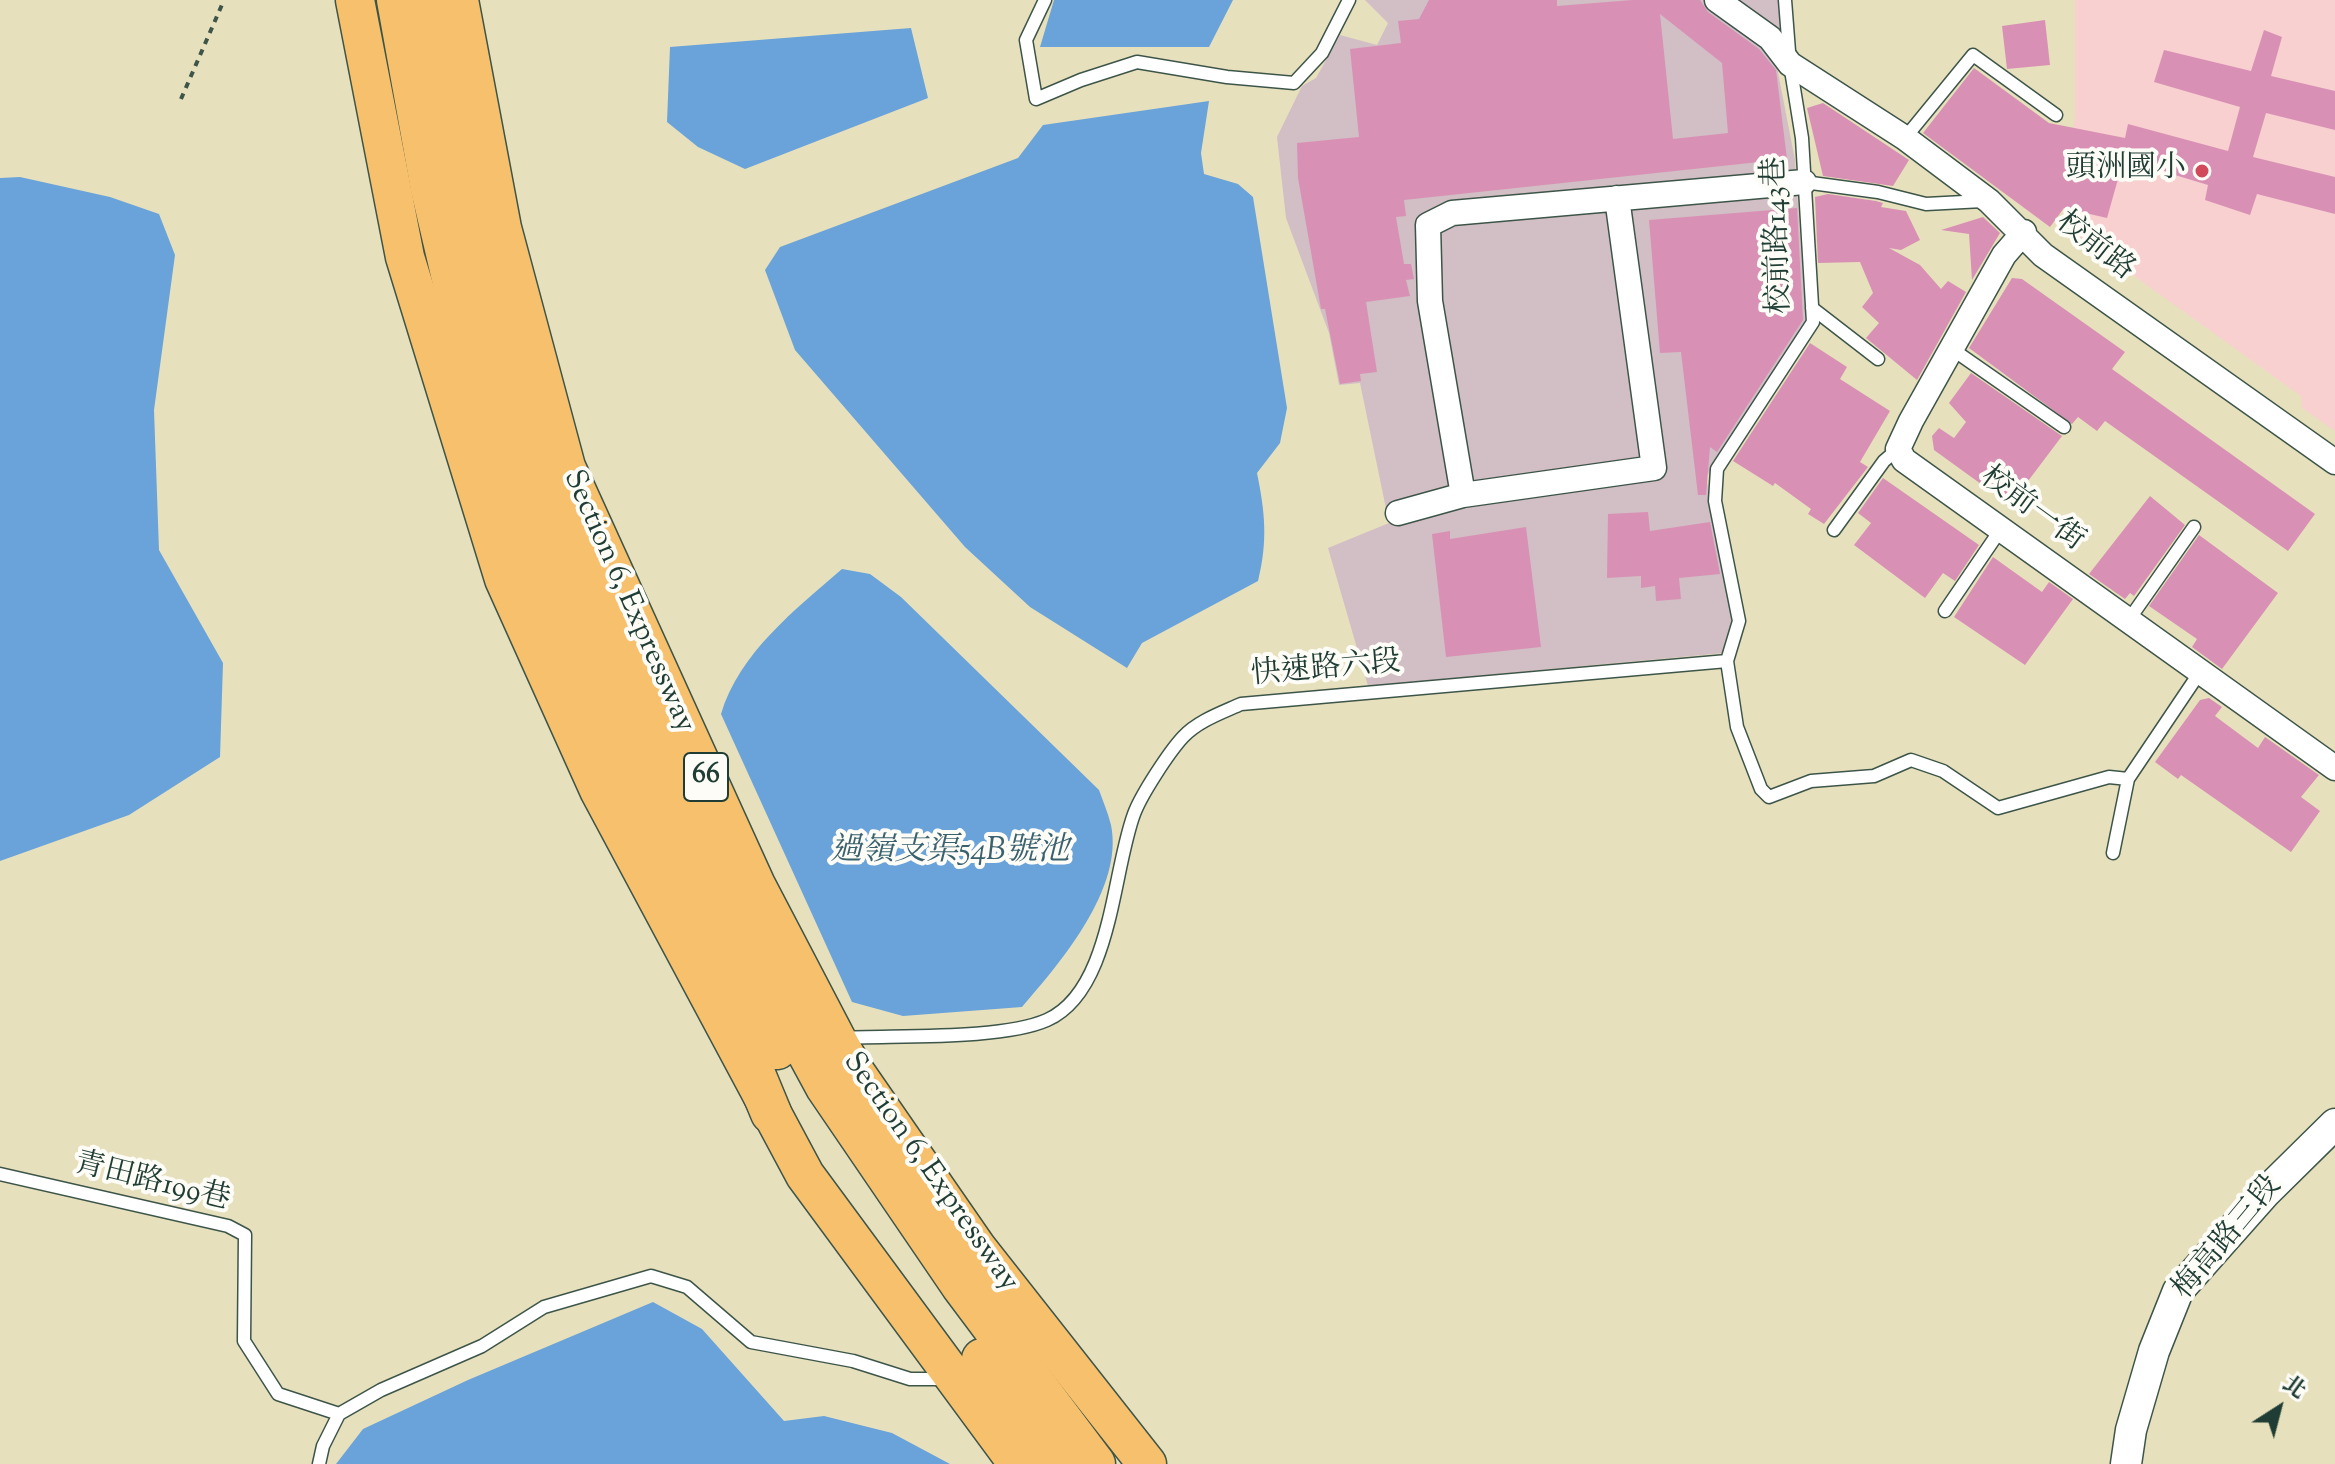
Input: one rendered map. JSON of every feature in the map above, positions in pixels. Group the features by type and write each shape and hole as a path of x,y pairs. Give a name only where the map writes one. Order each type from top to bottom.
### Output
{"highway":[{"name":"66","path":"397,0 431,189 476,381 550,595 729,908 826,1087 961,1285 1095,1464"},
{"name":"66","path":"425,0 456,170 521,428 704,927 839,1155 1058,1464"},
{"path":"641,757 771,1113"},
{"path":"641,757 843,1051"}],"main road":[{"path":"355,0 405,257 504,579 599,790 805,1175 1018,1464"},
{"name":"Section 6, Expressway","path":"459,0 502,228 566,467 756,885 843,1051 977,1248 1147,1464"}],"street":[{"name":"校前路","path":"1717,0 1770,38 1790,64 1905,138 1989,201 2024,232 2043,255 2335,462"},
{"path":"1463,495 1430,301 1428,225 1452,213 1804,182"},
{"path":"1398,513 1463,495 1654,468 1617,198"},
{"path":"1898,449 2004,255 2024,232"},
{"name":"校前一街","path":"1898,449 1904,460 2335,768"},
{"name":"梅高路三段","path":"2126,1464 2131,1430 2150,1364 2178,1291 2265,1193 2335,1124"}],"lane":[{"path":"1045,0 1026,40 1036,99 1137,62 1227,77 1294,83 1322,53 1349,0"},
{"name":"校前路143巷","path":"1727,661 1739,621 1715,501 1717,469 1813,322 1804,182 1785,0"},
{"path":"1905,138 1973,55 2056,115"},
{"path":"1804,182 1878,192 1926,204 1989,201"},
{"path":"1812,308 1878,359"},
{"path":"1952,349 2064,427"},
{"path":"1834,530 1884,461 1898,449"},
{"path":"2128,621 2194,527"},
{"path":"1945,611 2001,529"},
{"name":"快速路六段","path":"843,1051 1020,1030 1049,1019 1072,1003 1096,962 1135,812 1183,737 1209,718 1241,704 1727,661"},
{"path":"1727,661 1737,727 1764,795 1811,781 1874,776 1911,760 1943,771 1998,808 2109,777 2128,779"},
{"path":"2113,853 2128,779 2200,672"},
{"name":"青田路199巷","path":"0,1174 228,1226 245,1235 244,1341 278,1394 339,1414"},
{"path":"319,1464 323,1446 339,1414 381,1390 482,1346 544,1307 651,1276 687,1287 751,1342 853,1361 910,1379 955,1380"}],"path":[{"path":"181,99 224,0"}],"shaded area":[{"path":"1365,0 1705,0 1751,30 1774,52 1795,160 1806,323 1706,477 1734,618 1724,653 1368,686 1328,548 1389,523 1360,383 1339,385 1329,333 1286,218 1277,137 1302,86 1316,78 1340,35 1377,45 1388,23"},
{"path":"1734,0 1782,0 1782,34"},
{"name":"頭洲國小","path":"2075,0 2335,0 2335,431 2302,408 2301,396 2062,224 2075,117"}],"water":[{"path":"1054,0 1233,0 1209,47 1040,47"},
{"path":"911,28 928,98 745,169 698,147 667,122 670,47"},
{"path":"1209,101 1201,153 1204,174 1238,184 1253,197 1287,408 1280,443 1257,473 1264,527 1258,581 1142,643 1127,668 1030,607 965,547 795,350 765,270 780,247 1018,158 1043,125"},
{"path":"20,177 110,197 159,214 175,255 154,410 159,550 223,663 220,757 129,815 0,861 0,178"},
{"name":"過嶺支渠54B號池","path":"842,569 870,574 901,597 1099,790 1111,825 1113,849 1108,874 1086,923 1022,1007 903,1016 852,1002 721,714 729,692 755,652 788,616"},
{"path":"653,1302 702,1329 784,1421 824,1416 892,1433 950,1464 336,1464 363,1429 468,1380"}],"building":[{"path":"1429,0 1557,0 1557,6 1632,0 1700,0 1708,12 1759,49 1776,70 1787,159 1404,200 1406,216 1396,217 1404,264 1411,264 1414,279 1406,280 1410,296 1366,302 1377,372 1360,374 1361,381 1340,384 1325,309 1321,309 1298,178 1297,143 1359,137 1350,49 1401,43 1398,21 1419,19","holes":["1660,14 1722,63 1728,133 1673,139"]},
{"path":"2045,20 2050,65 2007,69 2002,26"},
{"path":"2264,30 2282,37 2271,76 2335,91 2335,130 2266,113 2253,157 2335,177 2335,214 2257,194 2250,215 2205,200 2208,185 2132,162 2131,167 2122,165 2107,218 2064,208 2050,227 1923,133 1974,68 2049,123 2125,138 2128,124 2228,151 2240,107 2154,82 2164,50 2251,71"},
{"path":"1823,103 1909,160 1893,186 1823,176 1807,108"},
{"path":"1828,194 1876,201 1883,203 1881,207 1906,211 1920,240 1901,250 1889,248 1920,265 1941,289 1948,281 1966,292 1917,380 1866,338 1879,323 1862,307 1873,293 1860,262 1818,263 1815,197"},
{"path":"1797,208 1803,320 1717,452 1710,447 1706,495 1698,495 1681,352 1660,353 1649,220"},
{"path":"1983,217 2000,233 1972,280 1969,234 1941,230"},
{"path":"2012,278 2022,279 2125,352 2112,369 2315,514 2288,551 2105,421 2097,431 2078,417 2072,424 1969,348"},
{"path":"1810,343 1847,367 1840,379 1890,411 1860,462 1868,467 1824,524 1808,514 1811,509 1775,483 1773,486 1733,461"},
{"path":"1971,373 2062,436 2010,505 1934,450 1932,436 1939,428 1954,438 1966,422 1949,403"},
{"path":"1883,478 1979,545 1955,581 1943,573 1925,598 1854,545 1871,523 1858,513"},
{"path":"2150,496 2185,525 2134,596 2130,593 2125,599 2089,574"},
{"path":"1648,512 1650,531 1710,522 1720,574 1679,578 1681,599 1656,601 1655,586 1641,588 1641,576 1607,578 1608,514"},
{"path":"1526,527 1541,647 1446,657 1432,534 1450,531 1450,539"},
{"path":"2199,535 2278,593 2222,669 2192,647 2197,639 2149,606"},
{"path":"1993,557 2042,592 2049,582 2073,599 2025,665 1954,617"},
{"path":"2209,698 2222,707 2215,716 2258,748 2265,737 2319,775 2301,797 2320,811 2291,852 2181,775 2178,779 2155,762 2200,700"}],"place":[{"name":"頭洲國小","path":"2202,171"}]}
